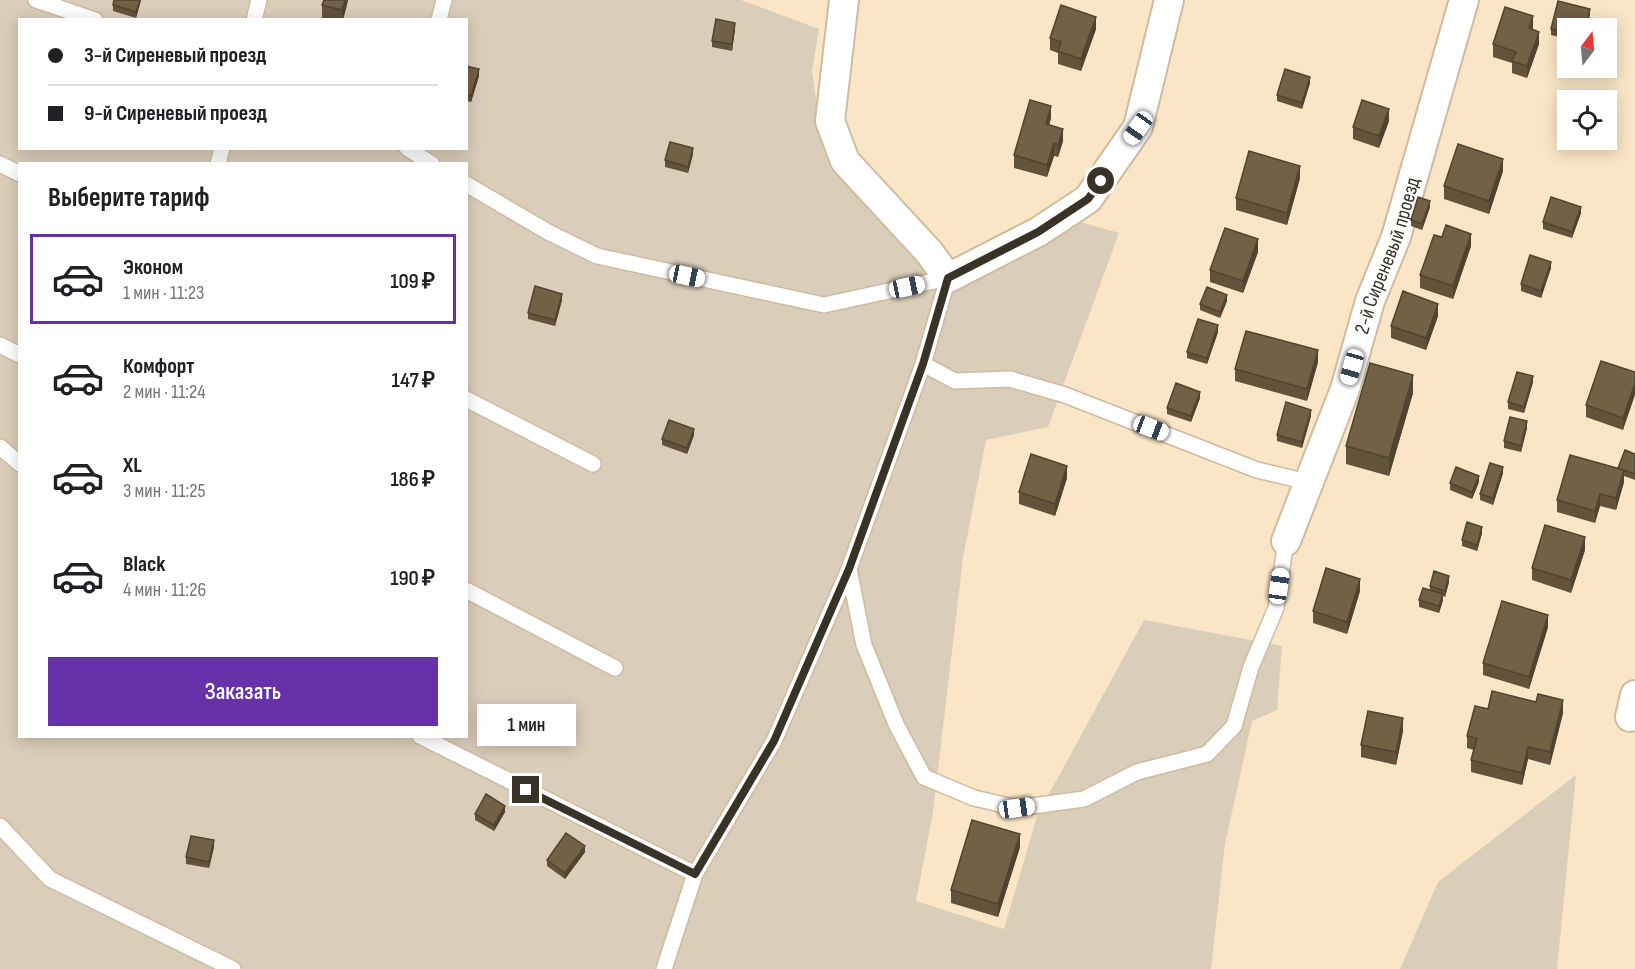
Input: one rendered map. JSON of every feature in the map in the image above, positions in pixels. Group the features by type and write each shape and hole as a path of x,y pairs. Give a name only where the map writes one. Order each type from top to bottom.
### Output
{"street":[{"path":"844,0 830,121 845,161 929,252 948,278 1038,232 1088,199 1138,128 1169,0"},
{"name":"2-й Сиреневый проезд","path":"1286,541 1345,389 1370,301 1396,237 1464,0"}],"lane":[{"path":"254,18 259,0"},
{"path":"440,18 444,0"},
{"path":"46,2 89,18"},
{"path":"410,150 429,162"},
{"path":"0,164 18,173"},
{"path":"468,185 548,232 597,256 824,304 948,278 923,364 849,569 774,741 695,874 664,969"},
{"path":"0,345 18,354"},
{"path":"923,364 955,381 1010,379 1065,395 1257,470 1308,482"},
{"path":"468,400 593,464"},
{"path":"0,447 18,462"},
{"path":"849,569 864,645 896,724 924,777 974,798 1017,808 1084,799 1137,772 1207,754 1234,726 1251,667 1276,608 1286,541"},
{"path":"468,591 615,668"},
{"path":"424,738 695,874"},
{"path":"0,826 50,879 233,969"}],"shaded area":[{"path":"0,0 741,0 819,29 812,71 823,150 920,263 957,260 1053,214 1119,233 1048,427 986,440 963,558 933,812 916,901 1004,929 1037,816 1144,620 1282,646 1277,710 1252,721 1225,844 1211,969 0,969"},
{"path":"1576,775 1557,969 1400,969 1438,882"}],"building":[{"path":"114,0 140,0 136,12 113,5"},
{"path":"324,0 345,0 342,10 322,5"},
{"path":"1558,1 1590,9 1588,18 1557,18 1557,30 1551,29"},
{"path":"1061,5 1096,17 1081,59 1058,51 1061,42 1050,38"},
{"path":"1505,7 1533,16 1529,28 1539,32 1527,66 1512,61 1516,52 1493,44"},
{"path":"716,19 735,23 732,44 712,41"},
{"path":"468,66 479,69 471,96 468,95"},
{"path":"1285,69 1310,77 1302,103 1277,95"},
{"path":"1030,100 1051,106 1046,124 1063,129 1058,145 1054,143 1047,165 1014,155"},
{"path":"1362,100 1389,109 1379,136 1353,127"},
{"path":"670,142 693,148 688,167 665,160"},
{"path":"1458,144 1503,159 1489,201 1444,186"},
{"path":"1249,151 1300,166 1287,213 1236,198"},
{"path":"1418,197 1430,201 1422,224 1411,220"},
{"path":"1551,197 1581,207 1572,232 1543,222"},
{"path":"1446,225 1471,234 1453,286 1420,275 1434,235 1442,237"},
{"path":"1225,228 1258,239 1243,281 1210,270"},
{"path":"1530,255 1551,262 1541,291 1521,284"},
{"path":"535,286 562,294 555,320 528,313"},
{"path":"1207,287 1227,295 1220,312 1200,304"},
{"path":"1403,291 1438,304 1426,338 1391,326"},
{"path":"1198,319 1218,325 1207,358 1187,352"},
{"path":"1246,331 1318,350 1307,389 1235,369"},
{"path":"1601,361 1635,372 1635,383 1623,418 1586,405"},
{"path":"1370,363 1413,375 1389,458 1346,446"},
{"path":"1517,372 1533,376 1524,407 1508,402"},
{"path":"1176,383 1200,392 1191,416 1167,408"},
{"path":"1286,402 1311,410 1302,442 1277,435"},
{"path":"1510,417 1527,421 1521,446 1504,441"},
{"path":"669,420 694,429 687,448 662,439"},
{"path":"1625,450 1635,454 1635,474 1618,468"},
{"path":"1031,454 1067,466 1055,504 1019,492"},
{"path":"1570,455 1624,470 1616,498 1600,494 1595,511 1557,500"},
{"path":"1490,463 1503,467 1493,498 1480,494"},
{"path":"1456,467 1479,476 1472,492 1450,483"},
{"path":"1467,522 1482,527 1477,545 1462,540"},
{"path":"1545,525 1585,537 1571,580 1532,568"},
{"path":"1326,568 1360,579 1347,622 1313,611"},
{"path":"1434,571 1449,576 1445,591 1430,586"},
{"path":"1423,588 1443,594 1439,606 1419,600"},
{"path":"1502,601 1548,615 1529,677 1483,663"},
{"path":"1492,691 1536,702 1538,694 1563,700 1550,752 1528,747 1522,773 1471,760 1477,738 1467,736 1475,706 1488,709"},
{"path":"1368,711 1403,718 1396,752 1361,745"},
{"path":"486,794 505,806 494,825 475,814"},
{"path":"972,820 1020,834 998,904 951,890"},
{"path":"566,833 585,846 565,873 547,860"},
{"path":"191,836 214,840 209,862 186,857"}],"route":[{"path":"526,790 695,874 774,741 849,569 923,364 948,278 1038,232 1088,199 1101,181"}]}
